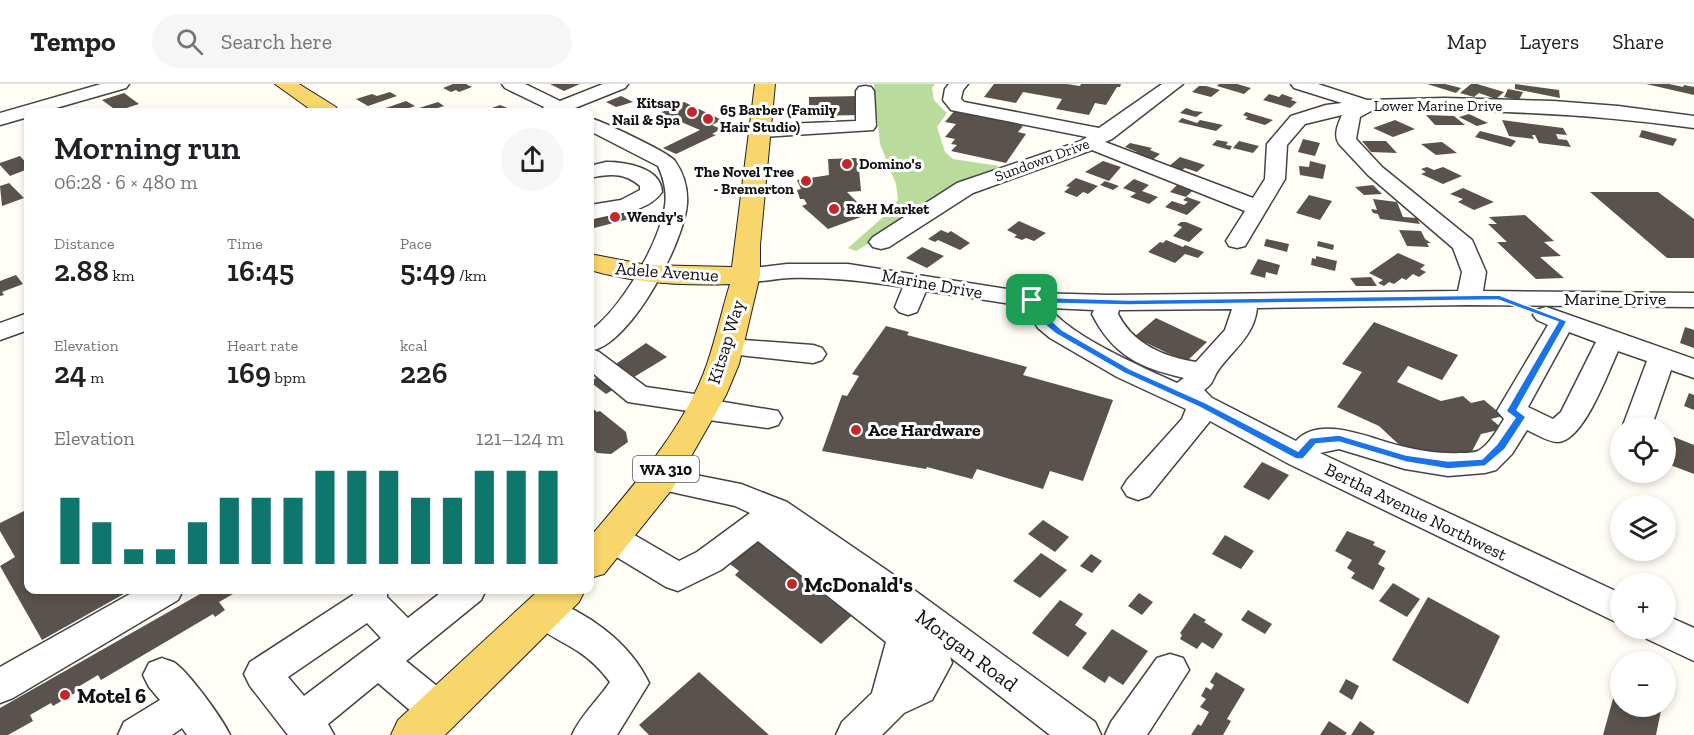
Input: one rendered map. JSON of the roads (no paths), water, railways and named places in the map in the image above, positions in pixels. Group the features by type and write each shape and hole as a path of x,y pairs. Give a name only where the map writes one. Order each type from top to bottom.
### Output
{"main road":[{"path":"285,84 322,108"},
{"name":"Kitsap Way","path":"601,550 660,479 703,406 729,347 746,274 747,245 765,84"},
{"name":"Adele Avenue","path":"594,264 648,273 706,278 746,274"},
{"path":"427,723 554,601"}],"street":[{"path":"63,107 90,88 120,84"},
{"path":"511,84 554,108"},
{"path":"566,108 619,84"},
{"path":"959,84 954,89 952,100 958,106 1052,123 1098,139 1257,208"},
{"name":"Sundown Drive","path":"881,242 965,188 1098,139 1174,84"},
{"path":"1300,84 1367,106"},
{"path":"761,131 806,128 819,137 867,136 865,91"},
{"name":"Lower Marine Drive","path":"1469,298 1474,272 1464,245 1375,171 1346,140 1347,126 1352,114 1367,106 1444,104 1553,107 1618,112 1694,122"},
{"path":"1237,241 1275,178 1277,144 1298,120 1326,111 1367,106"},
{"path":"0,119 24,114"},
{"path":"594,126 666,162 672,171 677,198 669,232 634,300 594,350"},
{"path":"594,171 610,168 633,172 644,177 651,184 651,192 646,198 594,210"},
{"name":"Marine Drive","path":"746,274 848,271 1032,300 1119,303 1140,315 1151,318 1244,310 1469,298 1694,300"},
{"path":"908,307 917,281"},
{"path":"1499,298 1694,369"},
{"name":"Bertha Avenue Northwest","path":"1032,300 1047,322 1059,332 1199,414 1300,456 1610,604"},
{"path":"1119,303 1105,314 1110,327 1121,341 1155,361 1178,369 1202,372"},
{"path":"1199,414 1187,389 1202,379 1202,372 1232,338 1244,310"},
{"path":"1563,321 1511,411 1557,432 1572,418 1611,339"},
{"path":"729,347 813,354"},
{"path":"594,357 638,395 768,418"},
{"path":"1640,417 1662,358"},
{"path":"1110,379 1199,414"},
{"path":"1138,488 1199,414"},
{"path":"1300,456 1313,441 1339,439 1406,458 1448,465 1485,462 1501,447 1521,417"},
{"name":"Morgan Road","path":"660,479 741,496 767,518 876,581 1081,735"},
{"path":"601,550 678,577 708,561 767,518 934,663 923,686 907,695 891,700 856,735"},
{"path":"0,686 159,594"},
{"path":"427,723 393,651 370,596 263,674 307,729 393,651 464,594"},
{"path":"554,601 625,670 630,683 611,713 592,735"},
{"path":"1676,636 1694,645"},
{"path":"1125,735 1170,670"},
{"path":"162,675 210,735"},
{"path":"138,735 187,704"}],"place":[{"name":"Kitsap Nail & Spa","path":"692,112"},
{"name":"65 Barber (Family Hair Studio)","path":"708,119"},
{"name":"Domino's","path":"847,164"},
{"name":"The Novel Tree - Bremerton","path":"806,181"},
{"name":"R&H Market","path":"834,209"},
{"name":"Wendy's","path":"615,217"},
{"name":"Ace Hardware","path":"856,430"},
{"name":"McDonald's","path":"792,584"},
{"name":"Motel 6","path":"65,695"}]}
